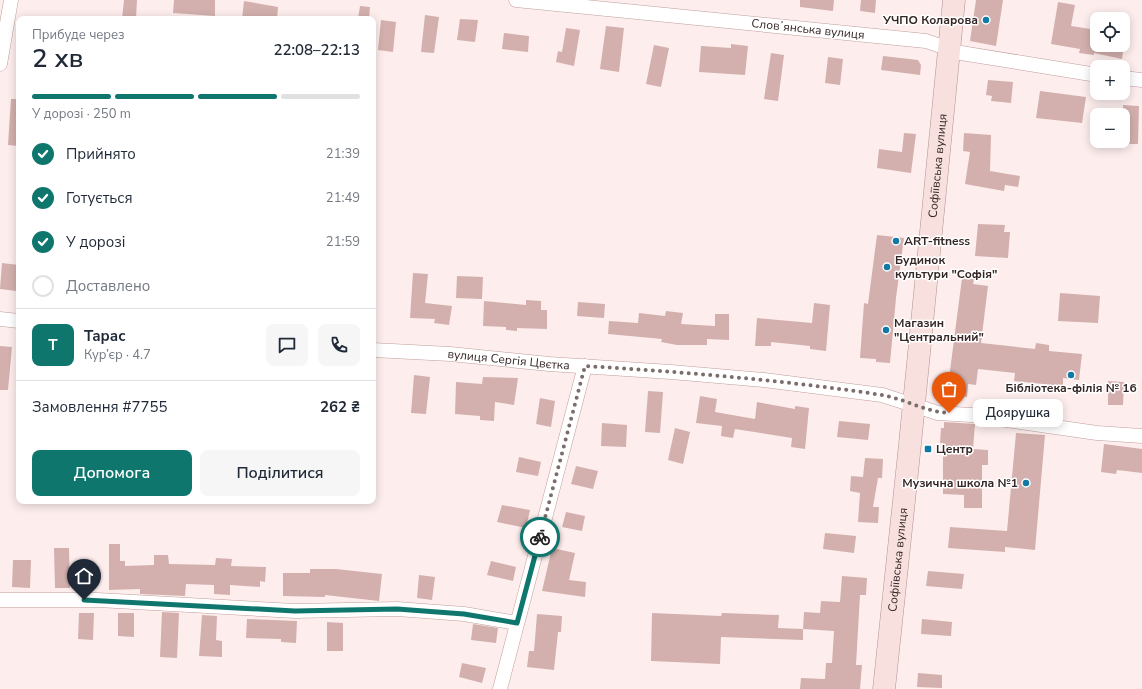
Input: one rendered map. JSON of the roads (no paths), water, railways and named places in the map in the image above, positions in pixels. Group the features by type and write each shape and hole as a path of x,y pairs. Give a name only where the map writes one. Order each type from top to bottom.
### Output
{"main road":[{"name":"Софіївська вулиця","path":"884,689 954,0"}],"street":[{"path":"0,64 11,0"},
{"name":"Словʼянська вулиця","path":"516,0 926,41 961,53 1090,74"},
{"path":"1130,79 1142,80"},
{"path":"0,319 16,321"},
{"name":"вулиця Сергія Цвєтка","path":"376,350 450,354 764,380 882,395 914,404 938,413 971,415 1097,433 1142,436"},
{"path":"500,689 585,366"},
{"path":"0,600 98,600 295,611 397,609 464,614 517,623"}],"place":[{"name":"УЧПО Коларова","path":"986,20"},
{"name":"ART-fitness","path":"896,241"},
{"name":"Будинок культури \"Софія\"","path":"887,267"},
{"name":"Магазин \"Центральний\"","path":"886,330"},
{"name":"Бібліотека-філія № 16","path":"1071,375"},
{"name":"Доярушка","path":"949,413"},
{"name":"Центр","path":"928,449"},
{"name":"Музична школа №1","path":"1026,483"}]}
